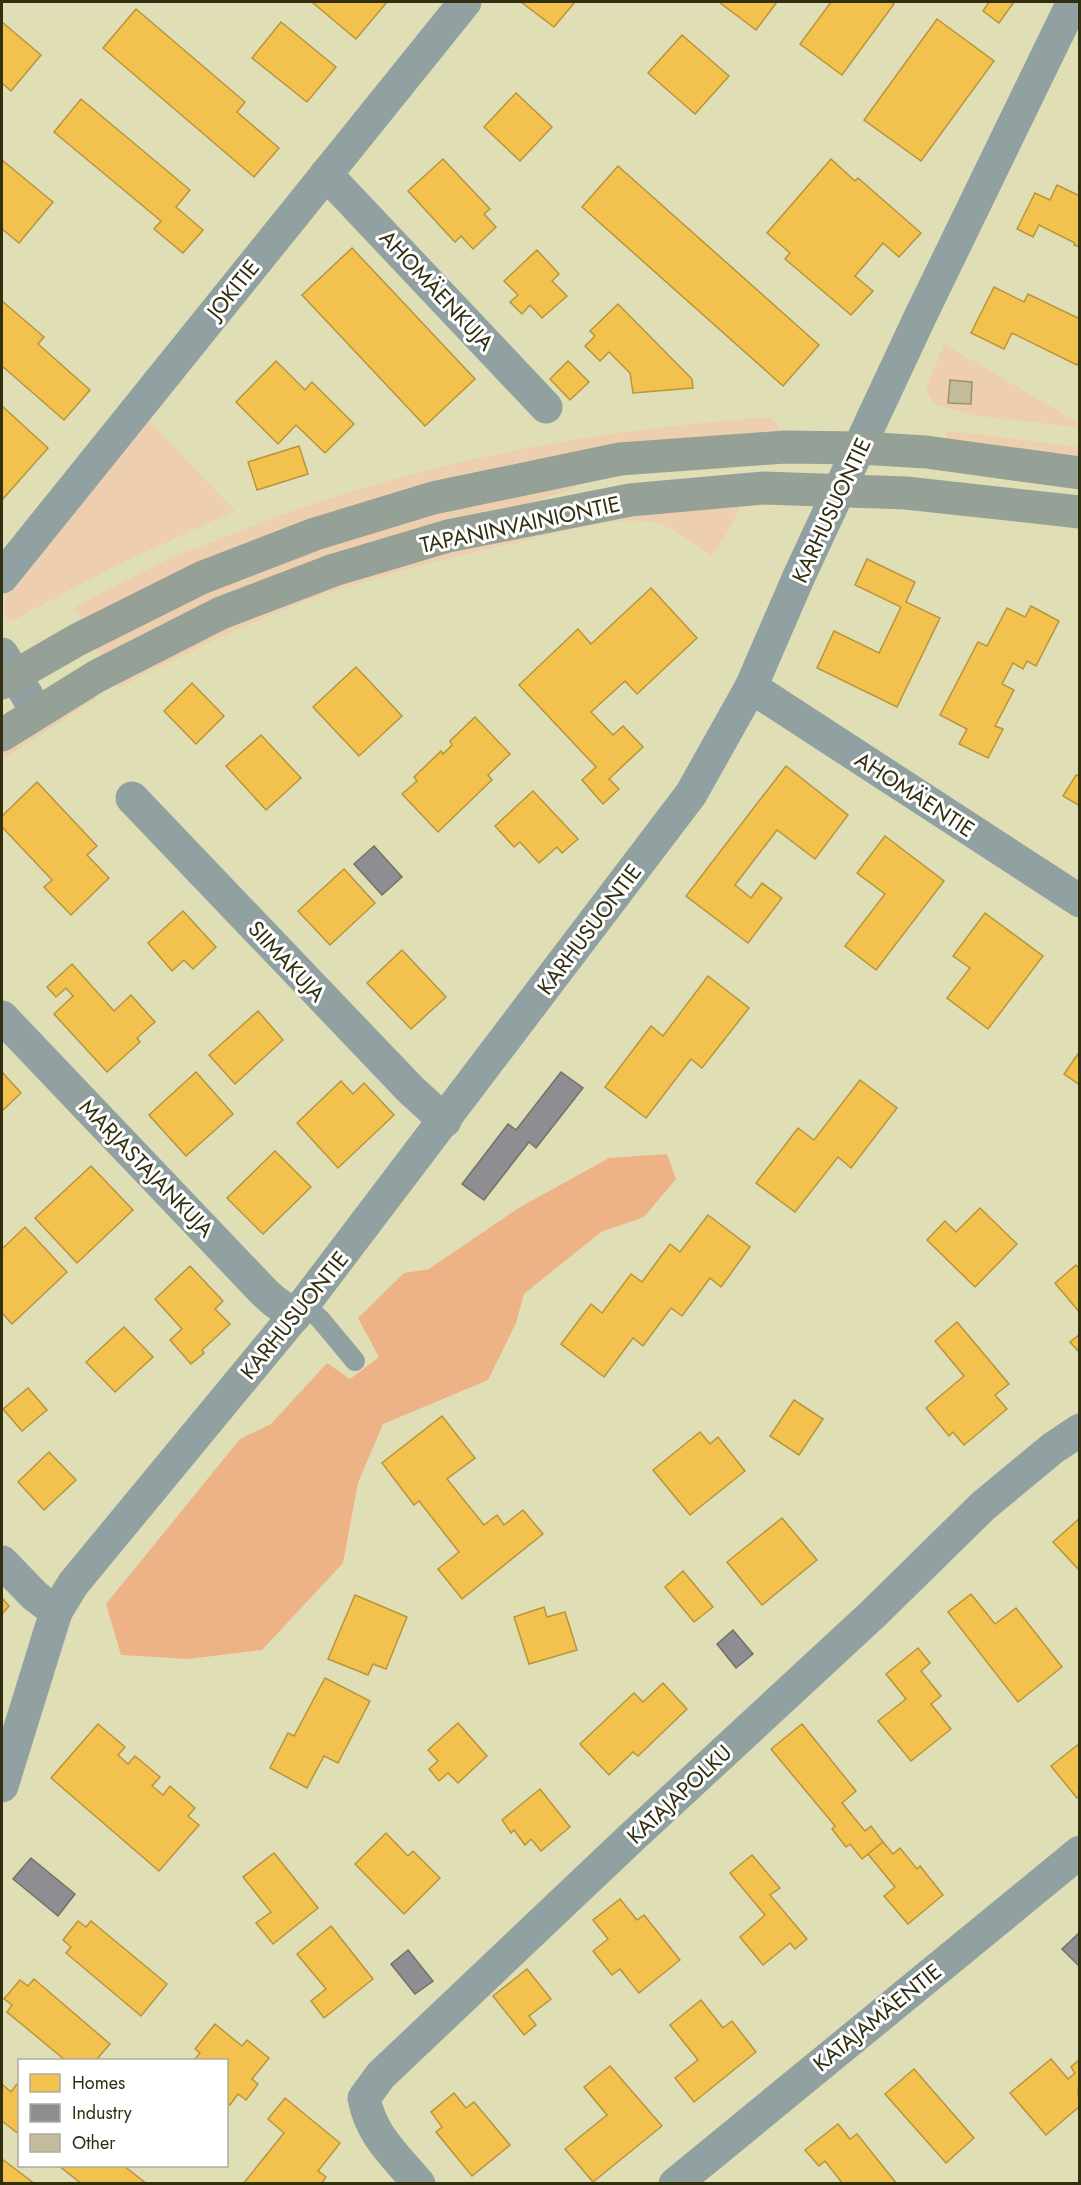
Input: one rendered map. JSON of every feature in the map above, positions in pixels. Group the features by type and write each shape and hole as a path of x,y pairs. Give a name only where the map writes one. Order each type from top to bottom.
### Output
{"main road":[{"name":"TAPANINVAINIONTIE","path":"6,671 77,640 201,578 315,534 433,498 620,459 785,447 860,448 926,452 1080,473"},
{"name":"TAPANINVAINIONTIE","path":"2,735 97,676 221,613 334,570 448,536 630,500 764,488 906,493 1080,512"}],"street":[{"name":"JOKITIE","path":"2,577 465,2"},
{"name":"KARHUSUONTIE","path":"2,1786 56,1612 73,1584 300,1310 691,794 751,687 920,317 1073,2"},
{"name":"AHOMÄENKUJA","path":"326,174 546,407"},
{"path":"6,671 37,712"},
{"name":"AHOMÄENTIE","path":"751,687 1080,901"},
{"name":"SIIMAKUJA","path":"132,798 411,1090 444,1121"},
{"name":"MARJASTAJANKUJA","path":"2,1017 264,1292 300,1310"},
{"name":"KATAJAPOLKU","path":"419,2184 375,2132 366,2111 364,2098 381,2075 624,1844 873,1614 983,1506 1053,1448 1080,1430"},
{"path":"2,1562 35,1596 56,1612"},
{"name":"KATAJAMÄENTIE","path":"675,2184 1080,1852"}],"lane":[{"path":"300,1310 320,1319 355,1361"}],"shaded area":[{"path":"944,344 1079,423 1079,428 972,415 934,404 926,388"},
{"path":"772,418 779,430 777,434 642,446 83,622 75,609 170,558 298,509 362,488 492,455 557,443 623,432"},
{"path":"149,421 235,511 117,565 10,622 4,611 7,595"},
{"path":"950,431 1079,447 1079,457 944,440"},
{"path":"573,477 575,488 102,659 93,642 315,545"},
{"path":"741,501 734,522 712,556 675,531 653,522 621,521 571,529 429,563 335,591 252,623 120,687 115,685 267,608 523,529"},
{"path":"93,693 96,698 94,700 2,760 2,746"},
{"path":"667,1154 676,1179 644,1217 601,1232 524,1294 516,1323 488,1380 383,1424 358,1483 343,1563 262,1650 188,1659 121,1655 106,1604 240,1439 271,1424 327,1363 350,1379 379,1357 358,1318 404,1273 429,1269 517,1209 609,1158"}],"building: Homes":[{"path":"314,2 387,2 356,39"},
{"path":"521,2 575,2 554,27"},
{"path":"719,2 777,2 756,30"},
{"path":"831,2 891,2 894,4 842,75 800,44"},
{"path":"989,2 1014,2 999,23 983,11"},
{"path":"136,9 245,102 237,112 279,148 254,177 103,48"},
{"path":"937,19 994,61 921,161 864,120"},
{"path":"2,22 41,55 11,91 2,83"},
{"path":"281,22 336,67 307,102 252,58"},
{"path":"682,35 729,76 695,114 648,73"},
{"path":"516,93 552,127 520,161 484,127"},
{"path":"81,99 190,190 176,207 203,230 183,253 154,229 161,221 54,132"},
{"path":"443,159 490,209 484,214 496,227 473,249 461,236 455,242 408,191"},
{"path":"831,159 855,181 858,178 921,233 899,257 883,243 855,276 873,291 851,315 785,259 790,253 767,233"},
{"path":"2,160 53,202 19,243 2,229"},
{"path":"618,166 819,345 783,386 582,207"},
{"path":"1057,185 1080,196 1080,247 1039,225 1033,237 1017,229 1035,193 1050,200"},
{"path":"352,248 475,379 425,426 302,295"},
{"path":"537,250 559,274 552,281 567,296 542,318 530,305 522,314 510,302 518,295 504,281"},
{"path":"994,287 1024,302 1028,294 1080,319 1080,361 1077,365 1012,333 1004,349 971,333"},
{"path":"2,301 44,337 38,344 90,390 64,420 2,366"},
{"path":"618,304 692,379 693,388 633,393 630,373 609,352 600,361 585,346 595,336 590,331"},
{"path":"276,361 305,390 312,382 354,424 325,453 296,425 278,444 236,402"},
{"path":"568,361 589,382 570,400 550,379"},
{"path":"2,406 48,448 2,500"},
{"path":"299,446 308,474 257,490 248,462"},
{"path":"867,559 915,582 906,602 940,618 897,707 817,668 834,631 879,653 901,607 855,585"},
{"path":"651,588 697,638 637,694 625,681 591,712 613,735 623,726 643,747 609,779 619,789 603,804 582,780 596,767 519,685 578,629 591,644"},
{"path":"1031,606 1059,621 1036,666 1027,661 1023,669 1013,663 1002,684 1014,690 995,726 1003,729 988,758 959,744 967,729 940,715 978,642 987,646 1007,608 1025,617"},
{"path":"356,667 402,716 359,756 313,707"},
{"path":"192,683 224,716 196,744 164,711"},
{"path":"475,717 510,754 488,775 492,780 438,832 402,794 417,781 414,777 441,751 443,754 452,745 450,741"},
{"path":"261,735 301,778 266,810 226,766"},
{"path":"786,766 848,815 815,859 777,830 735,885 751,898 762,883 782,898 748,943 686,896"},
{"path":"1076,775 1080,776 1080,806 1063,796"},
{"path":"37,782 97,846 87,855 109,878 71,915 44,887 52,880 2,827 2,816"},
{"path":"533,791 578,839 562,853 557,847 539,863 520,842 514,847 495,826"},
{"path":"885,836 944,881 876,970 845,946 885,894 857,873"},
{"path":"344,869 375,903 330,945 298,911"},
{"path":"183,911 216,947 193,969 184,960 172,971 148,943"},
{"path":"985,913 1043,956 988,1029 947,998 970,968 953,956"},
{"path":"402,950 446,997 411,1029 367,983"},
{"path":"72,964 114,1011 131,995 155,1022 137,1038 140,1042 107,1072 54,1014 73,996 66,988 56,997 47,987"},
{"path":"708,976 749,1008 702,1068 691,1059 646,1118 605,1087 651,1026 663,1036"},
{"path":"258,1011 283,1040 235,1084 209,1055"},
{"path":"1080,1051 1080,1085 1064,1074"},
{"path":"2,1072 21,1093 2,1111"},
{"path":"196,1072 233,1114 186,1156 149,1115"},
{"path":"860,1080 897,1108 851,1168 838,1157 795,1212 756,1183 798,1128 814,1140"},
{"path":"341,1081 353,1094 364,1083 394,1115 338,1168 297,1123"},
{"path":"275,1151 311,1187 263,1234 227,1198"},
{"path":"91,1166 133,1210 77,1263 35,1218"},
{"path":"980,1208 1017,1244 975,1287 927,1240 945,1221 956,1232"},
{"path":"708,1215 750,1247 721,1287 710,1278 682,1316 671,1308 643,1346 633,1338 604,1377 561,1344 591,1304 602,1313 631,1274 642,1282 670,1244 680,1252"},
{"path":"25,1227 67,1272 12,1324 2,1313 2,1249"},
{"path":"1076,1265 1080,1269 1080,1313 1055,1283"},
{"path":"190,1266 223,1301 215,1309 230,1324 202,1350 204,1353 191,1364 170,1340 182,1329 155,1299"},
{"path":"957,1322 1009,1384 995,1395 1007,1409 964,1445 953,1432 949,1436 926,1408 964,1376 935,1341"},
{"path":"124,1327 153,1357 115,1392 86,1362"},
{"path":"1080,1334 1080,1353 1070,1342"},
{"path":"28,1388 47,1410 22,1431 3,1409"},
{"path":"794,1400 823,1419 799,1455 770,1436"},
{"path":"442,1416 475,1458 447,1479 484,1525 497,1515 504,1525 523,1510 543,1534 462,1599 438,1569 459,1552 419,1501 414,1505 382,1463"},
{"path":"700,1432 710,1444 718,1437 745,1471 690,1515 653,1470"},
{"path":"49,1452 76,1480 44,1510 18,1482"},
{"path":"782,1518 817,1560 762,1605 727,1562"},
{"path":"1080,1518 1080,1571 1053,1542"},
{"path":"683,1571 713,1607 694,1622 665,1587"},
{"path":"971,1594 995,1624 1016,1608 1062,1667 1018,1702 948,1612"},
{"path":"355,1595 407,1617 386,1669 373,1664 368,1675 328,1659"},
{"path":"2,1598 9,1606 2,1614"},
{"path":"544,1607 547,1617 565,1612 577,1650 529,1664 514,1617"},
{"path":"918,1648 930,1663 921,1671 941,1696 931,1704 951,1729 911,1761 878,1721 906,1699 886,1674"},
{"path":"325,1678 370,1701 338,1763 324,1756 307,1788 270,1768 288,1733 294,1736"},
{"path":"663,1683 687,1709 638,1756 633,1752 609,1775 580,1744 634,1693 643,1702"},
{"path":"458,1723 487,1756 458,1783 448,1773 439,1781 429,1769 438,1761 428,1750"},
{"path":"98,1724 125,1747 118,1755 128,1764 135,1756 160,1777 152,1786 163,1795 170,1786 195,1808 188,1816 199,1825 159,1871 51,1778"},
{"path":"802,1724 856,1791 842,1803 865,1831 871,1826 883,1842 862,1859 850,1844 846,1847 832,1829 835,1826 771,1749"},
{"path":"1080,1743 1080,1796 1077,1798 1051,1766"},
{"path":"540,1789 570,1827 541,1851 531,1839 525,1845 514,1830 511,1833 502,1820"},
{"path":"386,1833 408,1856 413,1851 440,1878 404,1914 355,1864"},
{"path":"883,1842 893,1854 900,1848 917,1869 920,1866 943,1895 908,1924 884,1896 895,1887 868,1854"},
{"path":"274,1853 318,1908 273,1944 256,1923 271,1912 243,1877"},
{"path":"752,1855 780,1888 770,1895 807,1939 795,1949 790,1943 763,1965 740,1937 765,1915 730,1873"},
{"path":"620,1899 637,1920 644,1915 680,1960 639,1993 620,1969 612,1975 593,1951 608,1939 593,1920"},
{"path":"78,1921 86,1927 91,1921 167,1984 141,2016 66,1953 71,1947 63,1940"},
{"path":"331,1926 373,1979 324,2018 311,2001 326,1989 297,1954"},
{"path":"527,1969 551,1999 529,2016 536,2025 524,2035 493,1996"},
{"path":"34,1979 110,2044 97,2059 64,2059 7,2012 12,2005 4,1999 20,1980 28,1986"},
{"path":"701,2000 723,2028 732,2021 756,2052 694,2102 675,2078 698,2060 670,2025"},
{"path":"215,2024 242,2046 247,2040 269,2058 252,2079 258,2084 246,2100 238,2094 230,2105 228,2104 228,2059 195,2059 200,2053 195,2049"},
{"path":"1051,2059 1068,2079 1075,2073 1071,2067 1080,2059 1078,2094 1080,2106 1046,2135 1010,2093"},
{"path":"610,2066 662,2126 593,2182 565,2149 607,2115 584,2087"},
{"path":"914,2069 974,2138 946,2163 885,2094"},
{"path":"2,2084 11,2092 18,2084 18,2133 2,2121"},
{"path":"454,2093 466,2108 474,2102 510,2145 472,2176 436,2132 442,2127 431,2112"},
{"path":"285,2098 340,2143 318,2171 326,2177 321,2184 243,2184 284,2133 268,2119"},
{"path":"838,2124 850,2139 857,2134 897,2184 843,2184 825,2161 819,2166 805,2150"},
{"path":"2,2159 35,2184 2,2184"},
{"path":"60,2167 125,2167 147,2184 82,2184"}],"building: Industry":[{"path":"374,846 402,877 382,895 354,864"},
{"path":"561,1072 583,1088 536,1148 529,1142 484,1200 462,1184 508,1124 516,1130"},
{"path":"733,1630 753,1654 736,1668 717,1644"},
{"path":"31,1858 75,1894 58,1916 13,1879"},
{"path":"1080,1932 1080,1967 1062,1949"},
{"path":"408,1950 433,1981 415,1994 391,1964"}],"building: Other":[{"path":"950,380 972,382 971,404 948,403"}]}
